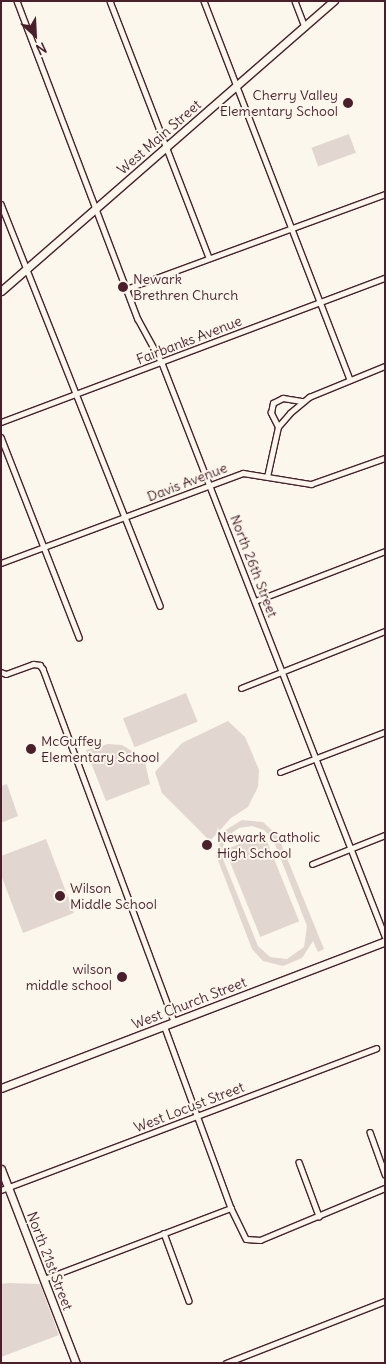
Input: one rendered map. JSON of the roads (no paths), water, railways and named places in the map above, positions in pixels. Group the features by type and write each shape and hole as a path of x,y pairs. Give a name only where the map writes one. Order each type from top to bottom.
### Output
{"main road":[{"name":"West Main Street","path":"1,291 334,1"},
{"name":"West Church Street","path":"1,1088 385,941"},
{"name":"North 21st Street","path":"1,1168 5,1189 44,1279 76,1363"}],"street":[{"name":"North 26th Street","path":"17,1 97,208 126,289 138,319 162,362 385,936"},
{"path":"110,1 209,257"},
{"path":"204,1 350,380"},
{"path":"295,1 305,27"},
{"path":"126,289 257,239 292,231 385,194"},
{"path":"1,204 28,268 160,606"},
{"name":"Fairbanks Avenue","path":"1,422 385,278"},
{"path":"267,477 278,426 303,401 385,366"},
{"path":"278,426 271,413 273,403 283,398 303,401"},
{"path":"1,437 79,637"},
{"name":"Davis Avenue","path":"1,563 125,519 243,473 311,484 385,458"},
{"path":"255,601 385,551"},
{"path":"241,688 385,631"},
{"path":"1,672 6,674 40,665 174,1021"},
{"path":"280,772 385,732"},
{"path":"312,864 385,835"},
{"path":"164,1025 231,1208 244,1237 253,1241 385,1188"},
{"name":"West Locust Street","path":"5,1189 376,1048"},
{"path":"370,1132 385,1174"},
{"path":"299,1162 319,1216"},
{"path":"44,1279 231,1208"},
{"path":"164,1233 189,1300"},
{"path":"226,1363 385,1301"}],"place":[{"name":"Cherry Valley Elementary School","path":"348,103"},
{"name":"Newark Brethren Church","path":"123,287"},
{"name":"McGuffey Elementary School","path":"31,749"},
{"name":"Newark Catholic High School","path":"207,845"},
{"name":"Wilson Middle School","path":"60,896"},
{"name":"wilson middle school","path":"122,977"}]}
